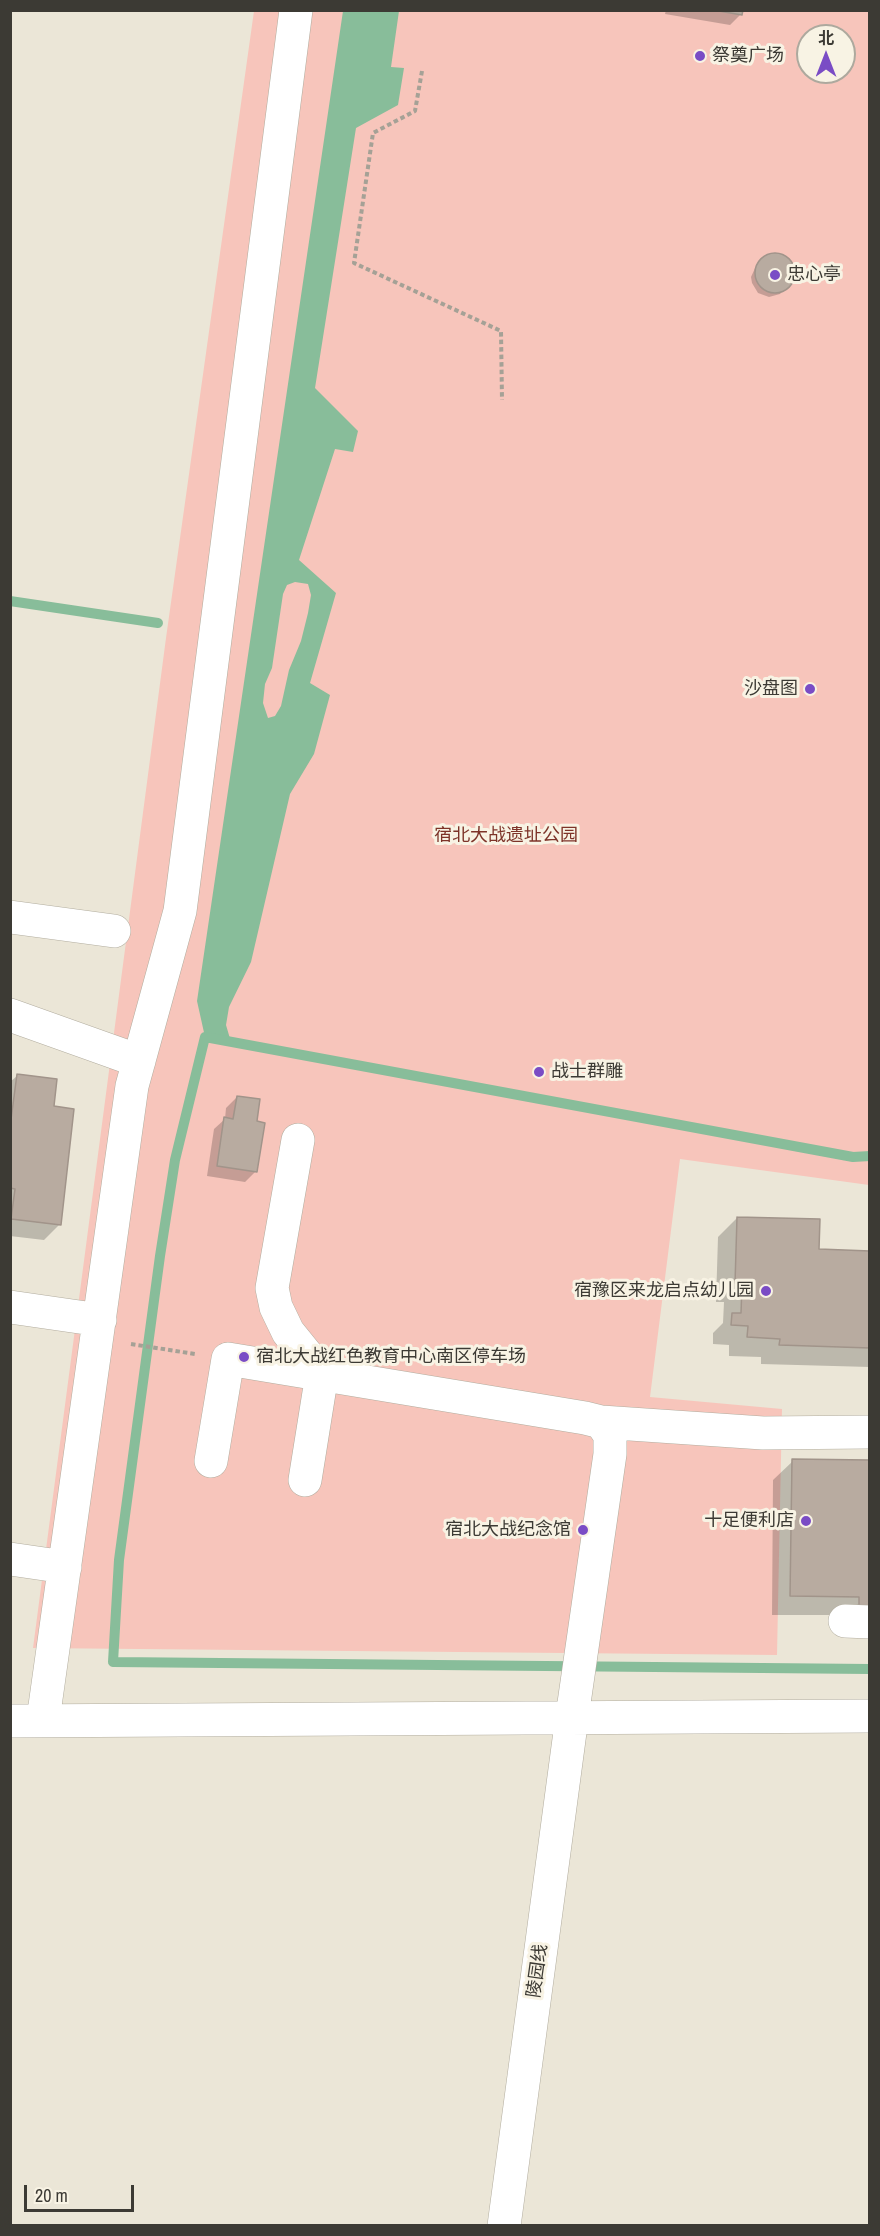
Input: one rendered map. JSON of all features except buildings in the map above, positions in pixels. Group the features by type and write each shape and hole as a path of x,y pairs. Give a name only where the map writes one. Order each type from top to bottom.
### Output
{"street":[{"path":"44,1720 132,1086 180,911 296,10"},
{"path":"10,917 114,931"},
{"path":"10,1015 140,1061"},
{"path":"298,1140 272,1288 276,1307 288,1332 322,1374 305,1480"},
{"path":"10,1307 100,1320"},
{"path":"211,1461 228,1359 601,1422 763,1433 870,1432"},
{"name":"陵园线","path":"504,2226 576,1684 610,1454 610,1435 601,1422"},
{"path":"10,1559 65,1567"},
{"path":"10,1721 870,1716"}],"path":[{"path":"422,71 415,111 374,133 354,262 501,331 502,400"},
{"path":"130,1344 166,1350"}],"green space":[{"name":"宿北大战遗址公园","path":"254,11 869,11 869,1185 680,1159 650,1397 782,1409 777,1655 33,1648 166,638"}],"shaded area":[{"path":"343,11 399,11 391,67 404,68 398,105 356,128 315,388 358,431 353,452 335,449 299,560 336,593 310,683 330,695 314,754 290,794 251,962 229,1007 226,1025 231,1042 205,1037 197,1001","holes":["295,582 308,584 311,595 301,641 289,670 281,706 275,716 268,718 263,703 265,684 272,668 283,594 287,585"]}],"waterway":[{"path":"10,601 158,623"},
{"path":"870,1156 853,1157 205,1037 175,1160 160,1256 119,1560 113,1662 870,1669"}],"place":[{"name":"祭奠广场","path":"700,56"},
{"name":"忠心亭","path":"775,275"},
{"name":"沙盘图","path":"810,689"},
{"name":"战士群雕","path":"539,1072"},
{"name":"宿豫区来龙启点幼儿园","path":"766,1291"},
{"name":"宿北大战红色教育中心南区停车场","path":"244,1357"},
{"name":"十足便利店","path":"806,1521"},
{"name":"宿北大战纪念馆","path":"583,1530"}]}
